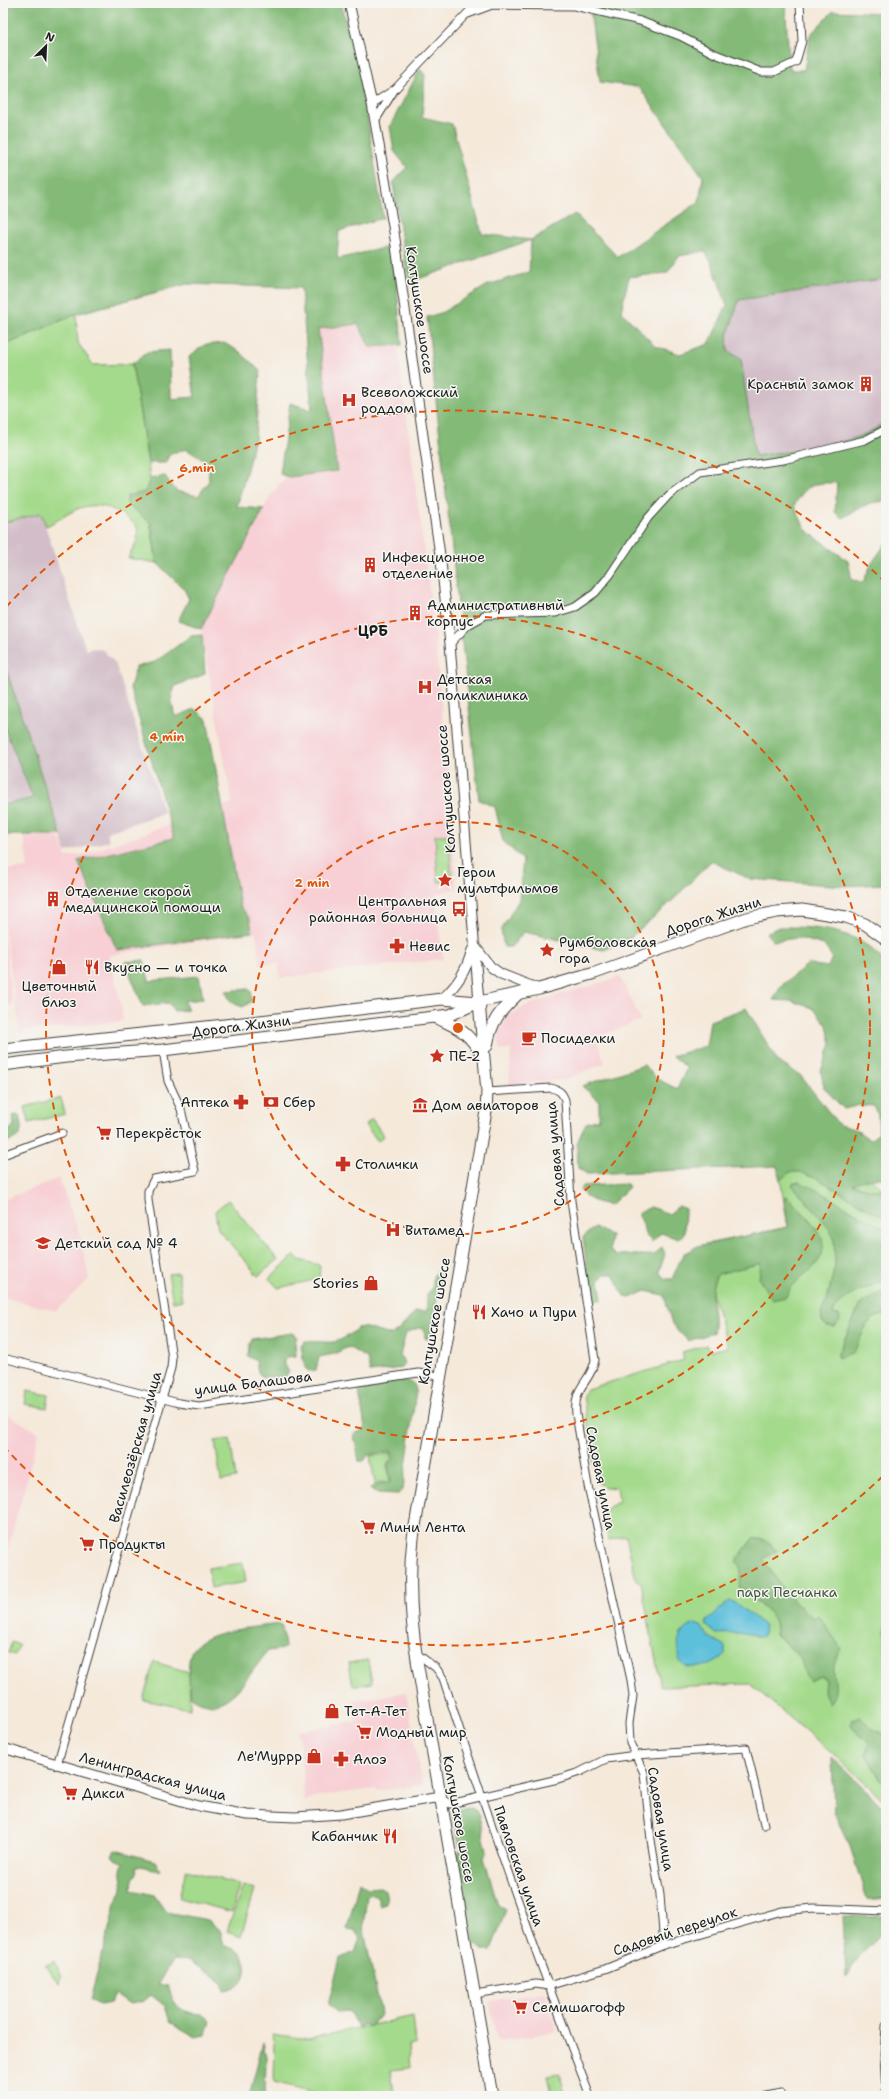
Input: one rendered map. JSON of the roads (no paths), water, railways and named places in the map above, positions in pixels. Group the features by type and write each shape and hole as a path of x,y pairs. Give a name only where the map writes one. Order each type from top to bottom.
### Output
{"main road":[{"name":"Дорога Жизни","path":"3,1064 66,1057 163,1050 435,1018 450,1015 479,1002 539,989 595,973 746,918 777,912 802,910 846,917 865,924 886,939"},
{"path":"484,1059 489,1032 494,1020 501,1010 519,993"},
{"name":"Дорога Жизни","path":"3,1049 244,1023 442,999 479,1002"},
{"name":"Колтушское шоссе","path":"479,1002 487,1092 476,1175 439,1376 411,1554 412,1628 492,2096"},
{"path":"435,1018 454,1025 464,1031 472,1040 484,1059"}],"street":[{"name":"Колтушское шоссе","path":"349,3 372,104 394,232 441,562 450,644 479,1002"},
{"path":"375,121 395,90 477,3"},
{"path":"468,14 492,5 574,6 640,21 680,36 745,67 761,72 774,72 796,62 802,41 800,3"},
{"path":"372,104 395,90"},
{"path":"450,644 468,625 486,615 555,613 575,607 595,593 610,575 648,518 669,495 700,472 791,458 865,440 886,429"},
{"path":"474,945 492,967 501,974 539,989"},
{"path":"442,999 453,989 463,976 474,945"},
{"name":"Василеозёрская улица","path":"57,1765 127,1519 164,1399 172,1358 148,1191 154,1179 195,1171 180,1109 168,1081 163,1050"},
{"name":"Садовая улица","path":"487,1092 551,1088 558,1090 563,1094 565,1100 571,1201 595,1360 591,1372 578,1390 574,1403 585,1473 631,1680 633,1696 629,1723 630,1743 644,1772 651,1840 660,1894 664,1945"},
{"path":"3,1155 62,1133"},
{"name":"улица Балашова","path":"3,1358 164,1399 199,1406 418,1373 439,1376"},
{"name":"Павловская улица","path":"416,1653 436,1668 443,1678 481,1798 548,1986 590,2096"},
{"name":"Ленинградская улица","path":"3,1748 199,1806 246,1815 295,1817 341,1814 440,1797"},
{"path":"440,1797 450,1804 481,1798 558,1779 580,1772 606,1759 636,1755 746,1748 764,1825"},
{"name":"Садовый переулок","path":"475,1994 536,1984 548,1986 605,1968 664,1945 782,1911 814,1908 886,1911"},
{"path":"886,2026 884,2057 886,2092"},
{"path":"767,2096 781,2093"}],"water":[{"path":"729,1601 734,1602 764,1625 763,1636 758,1637 745,1633 716,1634 706,1625 707,1621"},
{"path":"695,1624 701,1626 709,1637 725,1646 725,1654 710,1664 690,1667 684,1665 679,1660 678,1644 680,1636 684,1630"}],"place":[{"name":"Красный замок","path":"866,384"},
{"name":"Всеволожский роддом","path":"349,400"},
{"name":"Инфекционное отделение","path":"370,565"},
{"name":"Административный корпус","path":"415,613"},
{"name":"Детская поликлиника","path":"425,687"},
{"name":"Герои мультфильмов","path":"445,880"},
{"name":"Отделение скорой медицинской помощи","path":"53,899"},
{"name":"Центральная районная больница","path":"459,909"},
{"name":"Невис","path":"397,946"},
{"name":"Румболовская гора","path":"547,950"},
{"name":"Цветочный блюз","path":"59,967"},
{"name":"Вкусно — и точка","path":"92,967"},
{"name":"Посиделки","path":"529,1038"},
{"name":"ПЕ-2","path":"437,1056"},
{"name":"Аптека","path":"241,1102"},
{"name":"Сбер","path":"271,1102"},
{"name":"Дом авиаторов","path":"420,1105"},
{"name":"Перекрёсток","path":"104,1133"},
{"name":"Столички","path":"343,1164"},
{"name":"Витамед","path":"393,1230"},
{"name":"Детский сад № 4","path":"43,1243"},
{"name":"Stories","path":"371,1283"},
{"name":"Хачо и Пури","path":"479,1312"},
{"name":"Мини Лента","path":"368,1527"},
{"name":"Продукты","path":"87,1544"},
{"name":"Тет-А-Тет","path":"332,1711"},
{"name":"Модный мир","path":"364,1732"},
{"name":"Ле'Муррр","path":"314,1756"},
{"name":"Алоэ","path":"341,1759"},
{"name":"Дикси","path":"70,1793"},
{"name":"Кабанчик","path":"390,1836"},
{"name":"Семишагофф","path":"520,2007"}],"district":[{"name":"ЦРБ","path":"373,631"}],"park label":[{"name":"парк Песчанка","path":"787,1592"}]}
